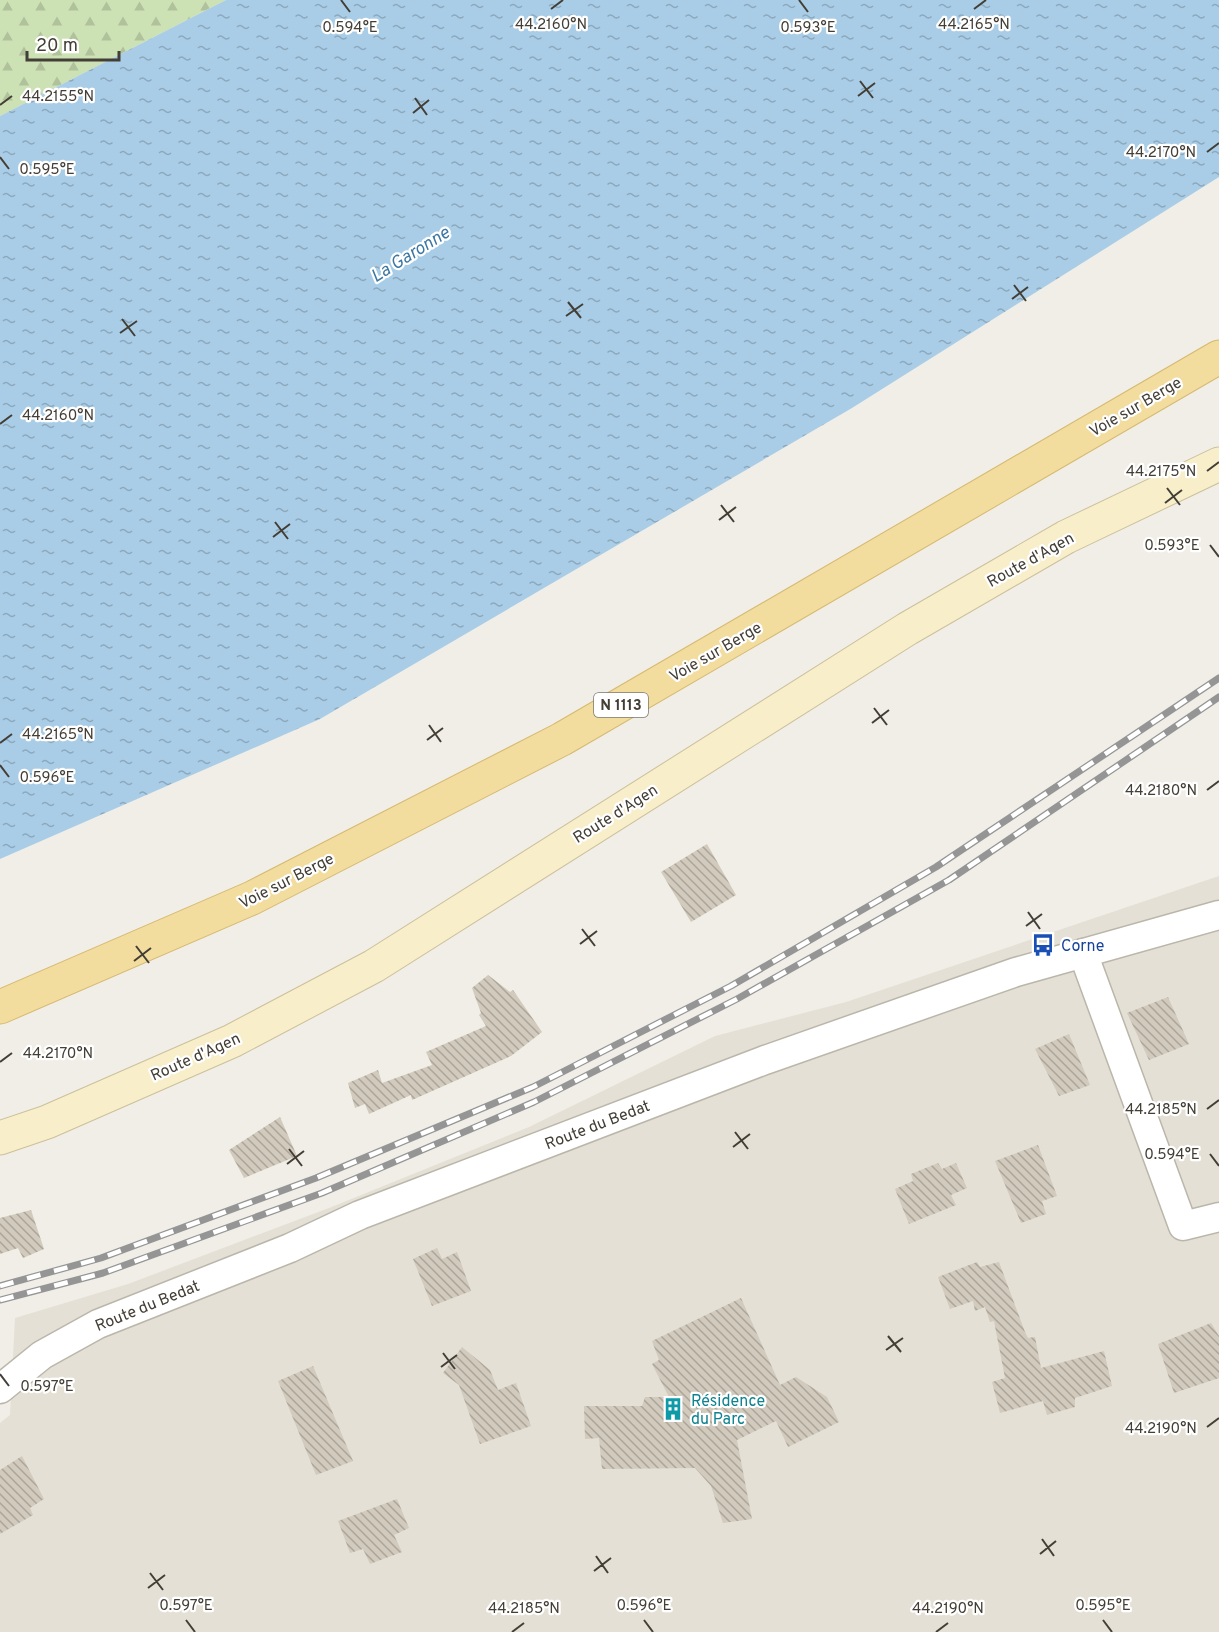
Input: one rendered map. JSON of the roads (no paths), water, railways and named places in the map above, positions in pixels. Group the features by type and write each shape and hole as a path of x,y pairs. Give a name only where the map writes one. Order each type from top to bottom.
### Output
{"main road":[{"name":"Voie sur Berge","path":"0,1007 252,898 562,739 1219,357"},
{"name":"Route d'Agen","path":"0,1138 47,1122 231,1041 374,966 907,628 1066,537 1219,464"}],"street":[{"name":"Route du Bedat","path":"0,1389 42,1355 98,1324 290,1248 360,1215 765,1060 1016,972 1219,915"},
{"path":"1083,953 1183,1226 1219,1217"}],"water":[{"name":"La Garonne","path":"226,0 1219,0 1219,177 852,408 320,719 0,859 0,116"}],"railway":[{"path":"0,1286 101,1258 316,1178 533,1087 731,986 936,867 1219,678"},
{"path":"0,1300 103,1273 322,1193 534,1102 737,999 949,880 1219,697"}],"place":[{"name":"Corne","path":"1043,945"},
{"name":"Résidence du Parc","path":"673,1409"}]}
